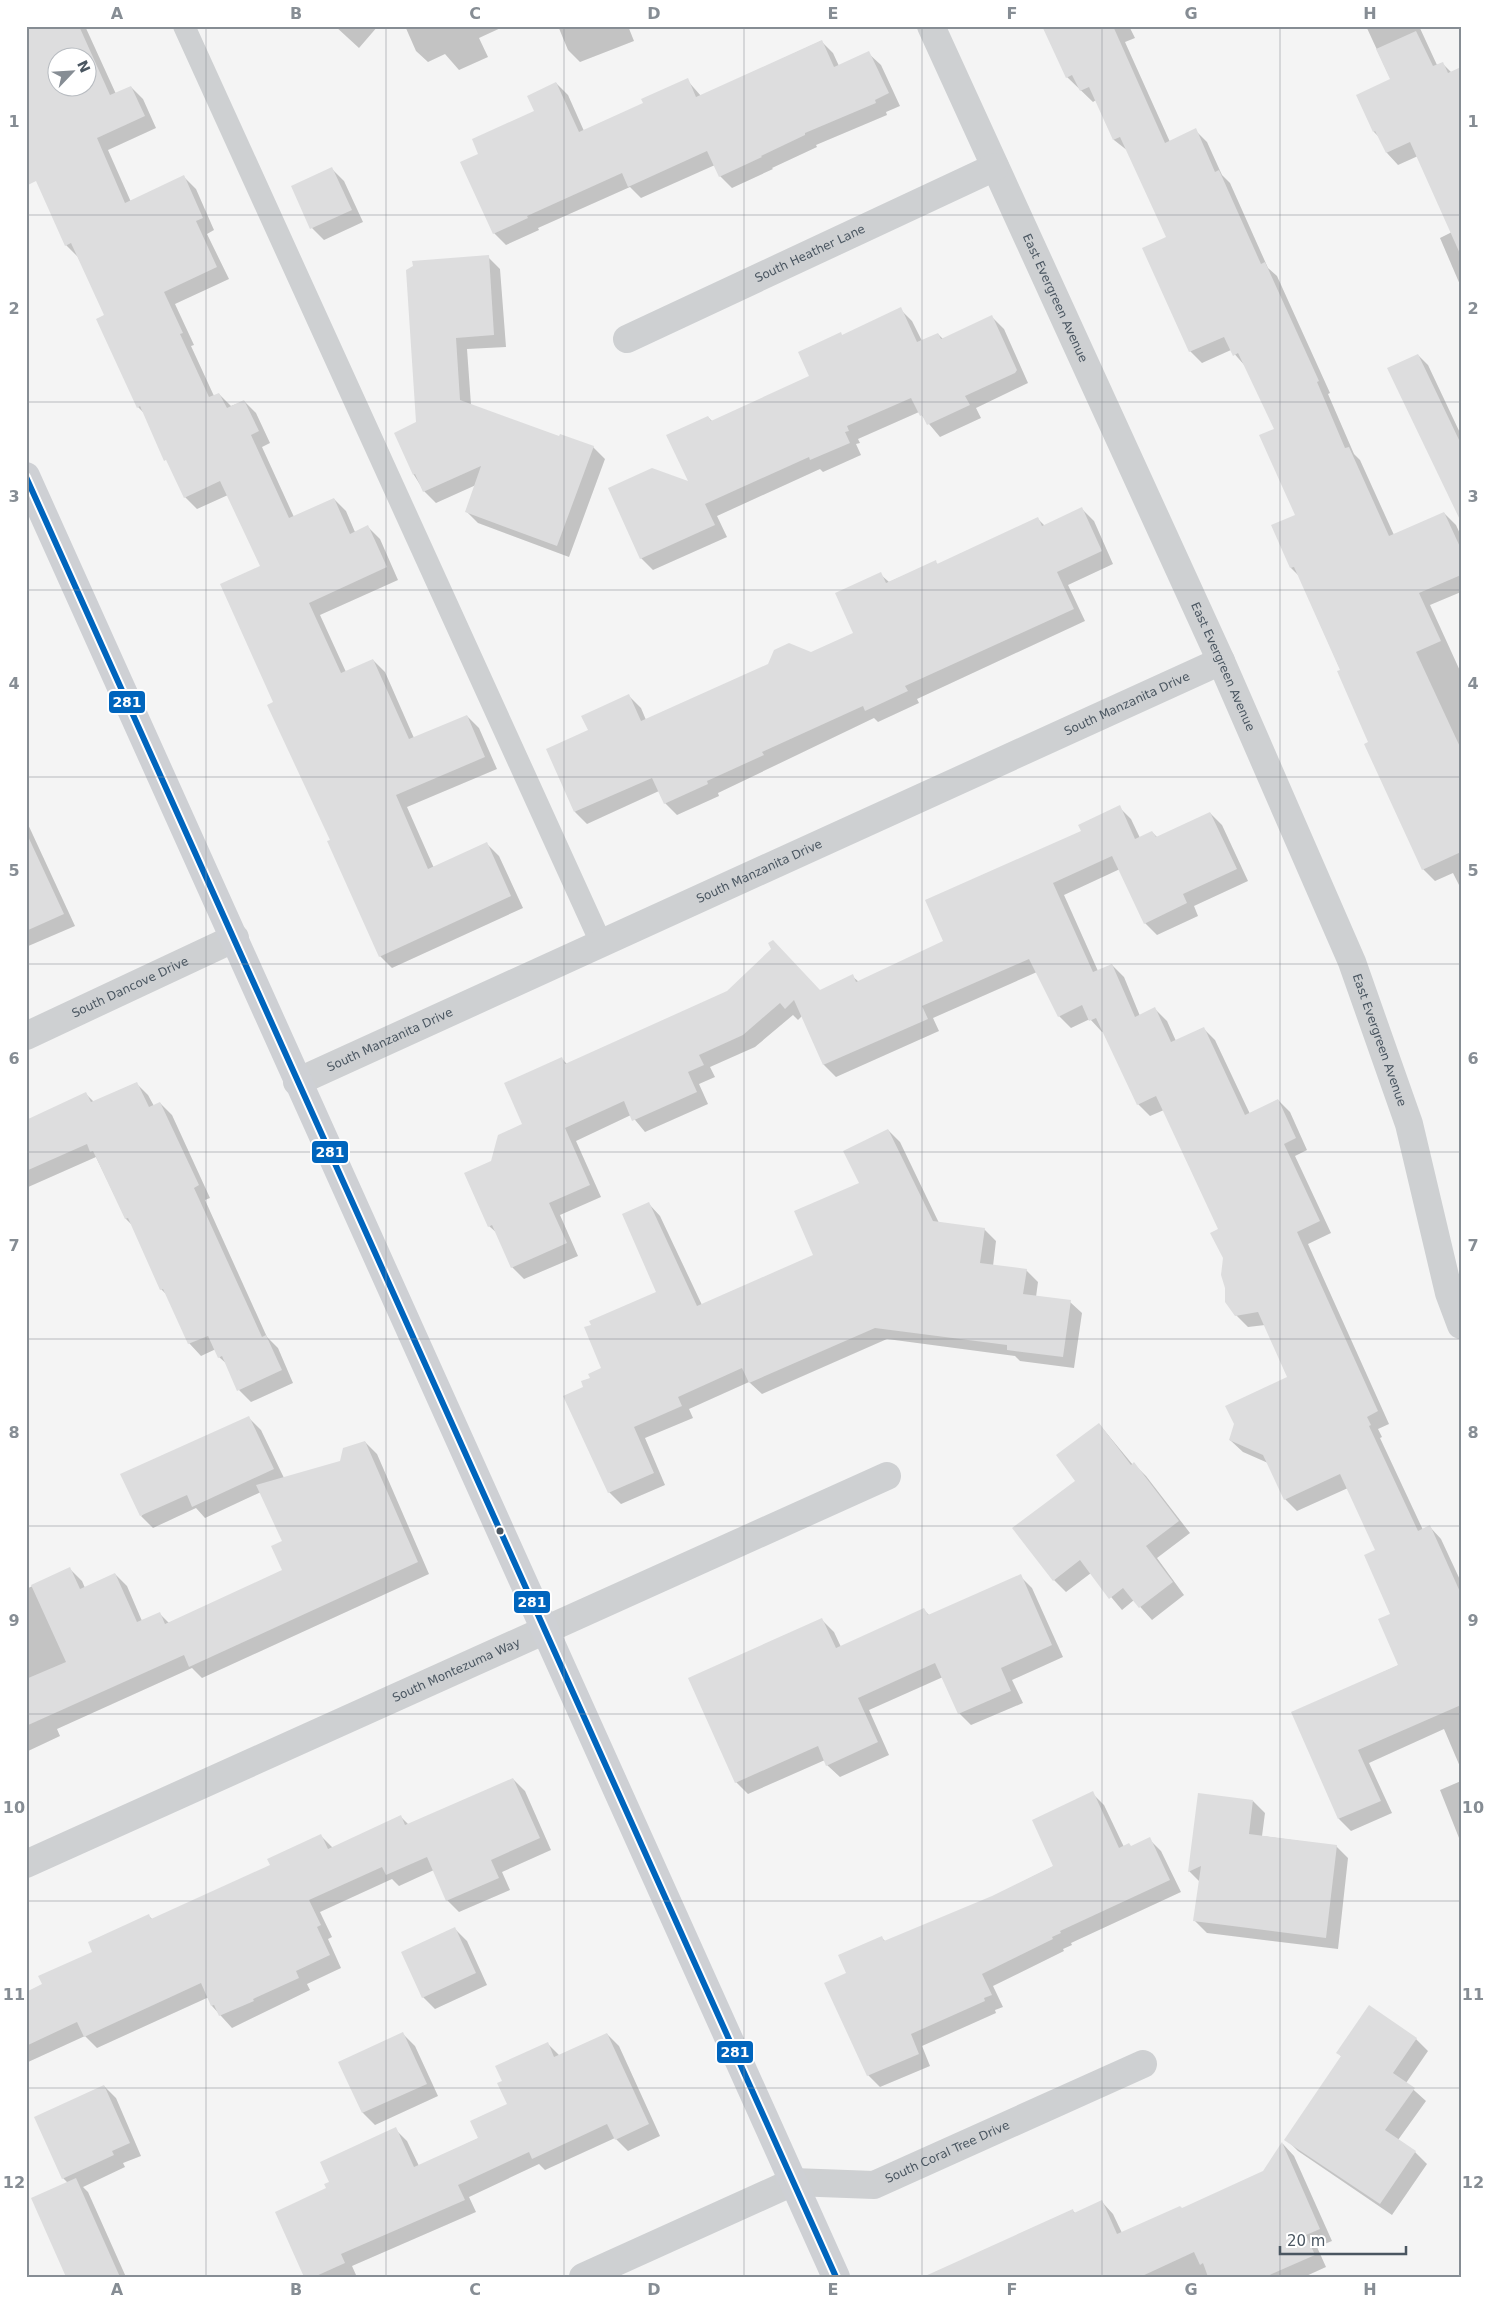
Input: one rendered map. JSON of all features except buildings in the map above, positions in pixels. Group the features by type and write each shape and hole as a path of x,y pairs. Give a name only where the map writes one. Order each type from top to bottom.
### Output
{"main road":[{"path":"26,476 836,2277"}],"street":[{"name":"East Evergreen Avenue","path":"931,26 1221,661 1352,962 1409,1124 1449,1293 1461,1325"},
{"name":"South Heather Lane","path":"627,339 995,167"},
{"name":"South Manzanita Drive","path":"297,1082 1221,661"},
{"name":"South Dancove Drive","path":"26,1036 235,938"},
{"name":"South Montezuma Way","path":"26,1864 887,1476"},
{"name":"South Coral Tree Drive","path":"583,2277 793,2182 874,2185 1143,2064"}],"lane":[{"path":"184,26 601,943"}],"transit line":[{"name":"281","path":"26,477 836,2277"}]}
